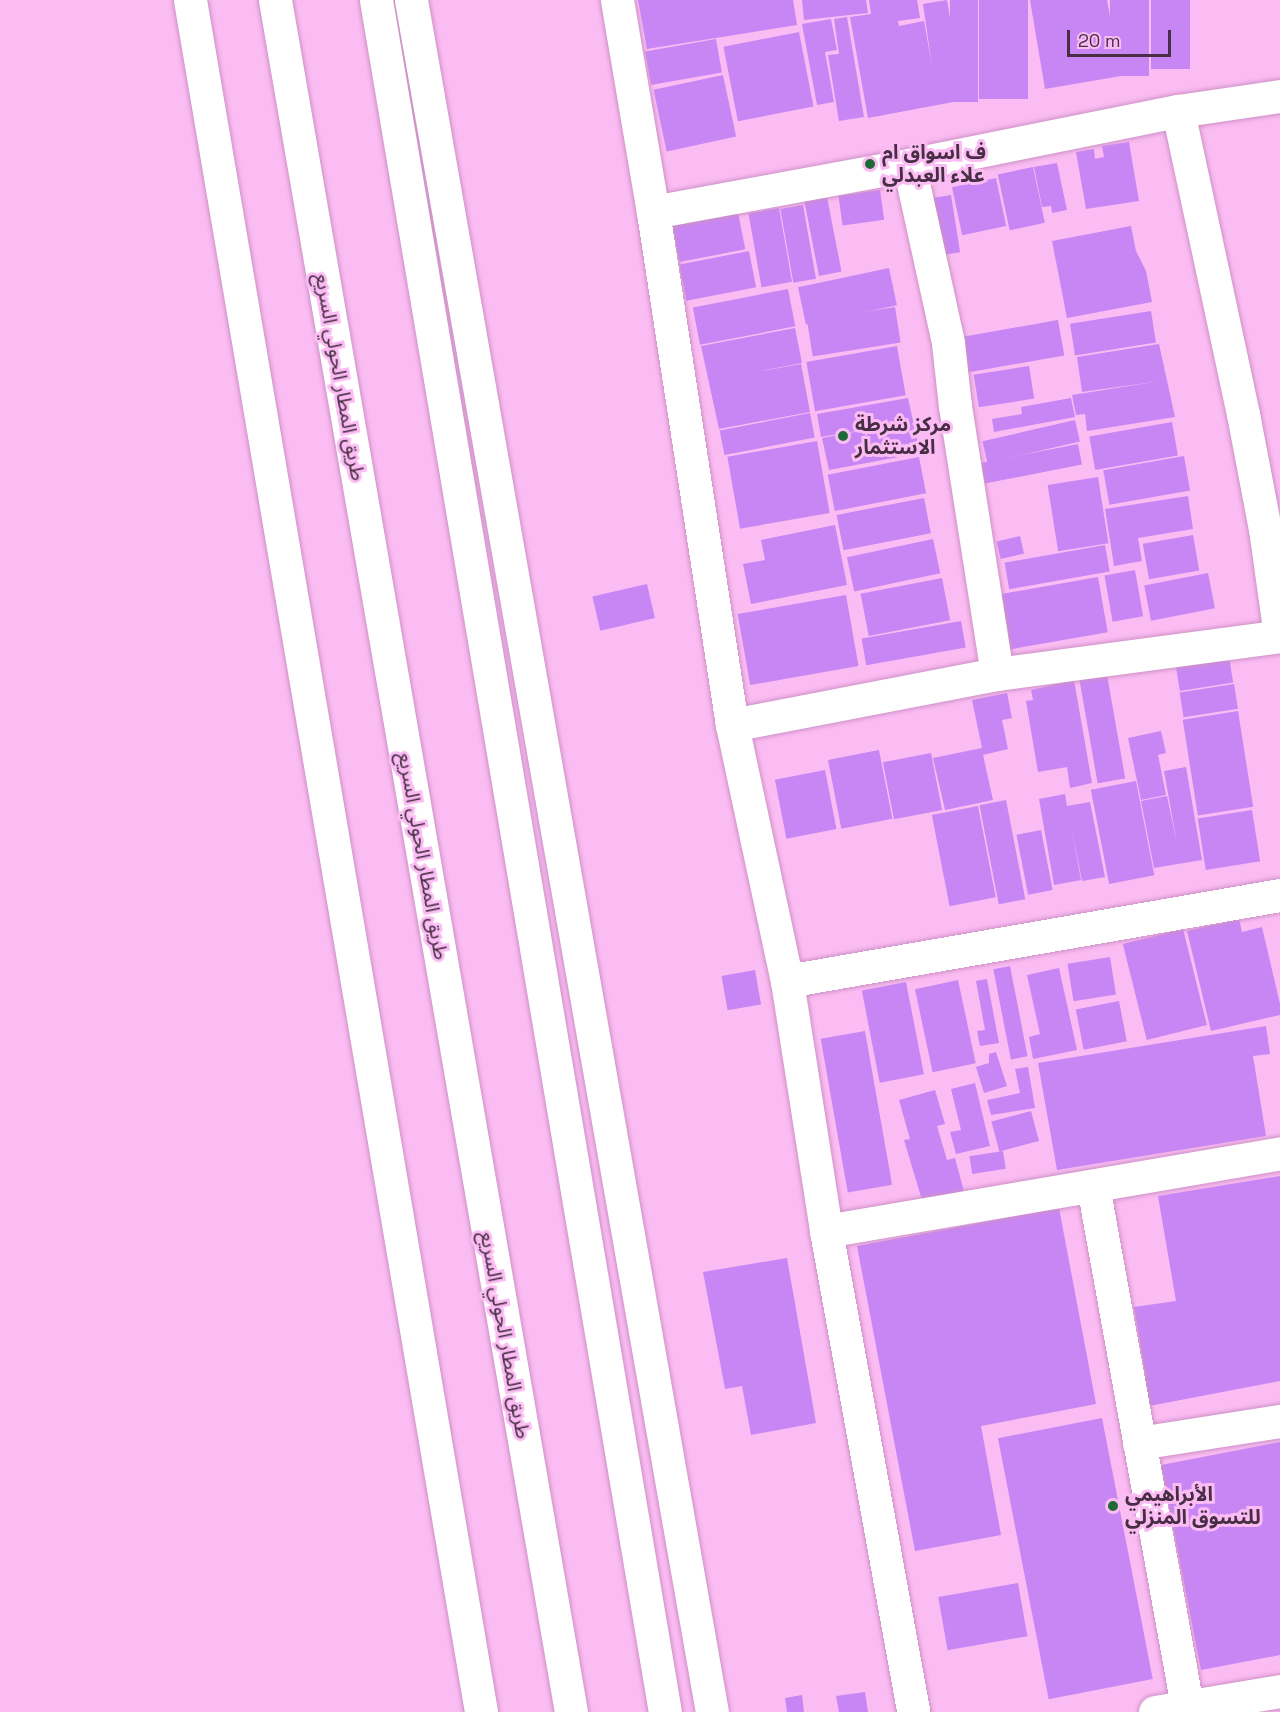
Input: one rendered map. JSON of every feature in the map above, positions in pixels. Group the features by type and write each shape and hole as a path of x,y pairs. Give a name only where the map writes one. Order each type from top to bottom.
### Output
{"main road":[{"path":"190,0 481,1712"},
{"name":"طريق المطار الحولي السريع","path":"275,0 571,1712"},
{"path":"376,0 665,1712"},
{"path":"411,0 712,1712"},
{"path":"617,0 653,212 732,725 787,981 826,1231 913,1712"},
{"path":"653,212 909,165 1178,111 1280,96"},
{"path":"732,725 997,674 1280,636 1264,529 1243,414 1178,111"},
{"path":"909,165 948,343 955,406 997,674"},
{"path":"787,981 1280,895"},
{"path":"826,1231 1280,1153"},
{"path":"1093,1186 1187,1706"},
{"path":"1139,1443 1280,1421"},
{"path":"1155,1712 1280,1691"}],"building":[{"path":"638,0 793,0 797,25 647,49"},
{"path":"802,0 866,0 868,13 804,20"},
{"path":"869,0 917,0 920,18 898,21 899,26 924,21 932,66 923,4 947,0 964,100 868,118 850,17 871,14"},
{"path":"950,0 978,0 978,102 950,102"},
{"path":"979,0 1028,0 1028,99 979,99"},
{"path":"1030,0 1107,0 1121,76 1045,89"},
{"path":"1110,0 1149,0 1149,76 1110,76"},
{"path":"1151,0 1190,0 1190,69 1151,69"},
{"path":"847,17 864,117 839,121 828,55 839,54 834,19"},
{"path":"831,19 837,50 825,52 834,102 817,105 802,24"},
{"path":"799,32 814,107 738,121 723,47"},
{"path":"716,39 722,72 651,85 645,52"},
{"path":"723,75 736,137 667,151 654,90"},
{"path":"1129,142 1139,201 1086,209 1076,152 1094,149 1095,159 1104,157 1102,146"},
{"path":"1057,163 1067,210 1052,213 1051,206 1042,207 1034,167"},
{"path":"1033,167 1045,223 1010,230 998,174"},
{"path":"996,178 1006,226 962,235 952,187"},
{"path":"880,190 884,220 843,226 838,196"},
{"path":"951,195 960,252 941,255 932,198"},
{"path":"827,197 842,272 819,276 804,201"},
{"path":"803,205 816,279 793,283 780,209"},
{"path":"779,208 792,282 761,287 748,213"},
{"path":"738,212 745,249 679,262 672,225"},
{"path":"1131,226 1136,251 1146,271 1152,302 1067,318 1052,241"},
{"path":"749,251 756,287 686,301 679,265"},
{"path":"889,268 897,305 806,325 798,287"},
{"path":"788,289 795,326 700,345 693,308"},
{"path":"895,307 901,343 813,356 807,321"},
{"path":"1151,311 1156,343 1075,355 1070,324"},
{"path":"1058,320 1064,355 968,372 961,337"},
{"path":"795,328 802,363 756,372 801,364 810,412 719,429 701,346"},
{"path":"1159,344 1175,417 1087,431 1085,414 1076,415 1072,395 1161,381 1082,392 1077,357"},
{"path":"897,346 906,395 815,411 806,362"},
{"path":"1029,366 1034,399 979,407 974,375"},
{"path":"908,398 920,453 829,470 822,438 897,424 821,437 817,414"},
{"path":"1071,398 1075,417 994,432 992,419 1022,414 1021,407"},
{"path":"810,413 815,438 724,455 720,431"},
{"path":"1075,420 1080,441 987,463 982,441"},
{"path":"1172,422 1178,455 1095,470 1089,437"},
{"path":"817,441 830,513 740,529 727,457"},
{"path":"1078,444 1082,465 985,484 981,463"},
{"path":"1184,456 1190,490 1109,505 1103,470"},
{"path":"919,457 926,493 835,511 828,475"},
{"path":"1098,477 1108,543 1058,551 1048,485"},
{"path":"1188,496 1193,529 1138,538 1142,561 1114,566 1105,509"},
{"path":"924,498 931,533 844,550 837,515"},
{"path":"835,525 847,585 751,604 743,564 765,560 761,540"},
{"path":"1193,535 1199,570 1149,579 1143,544"},
{"path":"1020,536 1024,554 1001,559 997,541"},
{"path":"933,539 940,573 854,592 847,557"},
{"path":"1105,545 1110,572 1009,589 1005,563"},
{"path":"1135,570 1143,616 1113,622 1104,575"},
{"path":"1208,573 1215,608 1151,621 1144,585"},
{"path":"1098,577 1108,632 1001,651 992,596"},
{"path":"942,578 950,620 869,636 861,594"},
{"path":"647,584 655,618 600,631 592,597"},
{"path":"846,595 859,666 750,685 738,614"},
{"path":"961,621 966,648 866,665 862,639"},
{"path":"1228,650 1233,683 1180,691 1175,658"},
{"path":"1107,675 1125,778 1098,783 1079,680"},
{"path":"1074,680 1092,783 1070,788 1067,767 1038,772 1026,701 1033,700 1031,690"},
{"path":"1234,684 1238,709 1184,717 1180,693"},
{"path":"1007,693 1012,718 1002,720 1008,749 983,755 993,800 945,810 933,758 982,748 972,700"},
{"path":"1238,711 1253,807 1198,816 1183,720"},
{"path":"1161,731 1166,753 1158,755 1166,795 1141,800 1128,738"},
{"path":"879,750 892,819 841,829 828,760"},
{"path":"931,753 942,810 894,819 883,762"},
{"path":"1186,767 1202,860 1154,868 1141,801 1167,796 1177,844 1164,771"},
{"path":"825,770 836,829 786,839 775,780"},
{"path":"1136,781 1154,875 1109,884 1091,790"},
{"path":"1065,794 1067,806 1090,802 1105,877 1082,881 1071,824 1081,880 1054,885 1039,799"},
{"path":"1006,800 1025,899 999,904 979,805"},
{"path":"978,806 996,897 950,906 932,815"},
{"path":"1252,810 1260,861 1206,870 1198,819"},
{"path":"1041,830 1053,890 1028,895 1016,835"},
{"path":"1239,919 1242,932 1262,927 1280,1004 1280,1015 1211,1031 1187,931"},
{"path":"1183,929 1207,1025 1147,1040 1123,944"},
{"path":"1110,957 1116,995 1073,1001 1068,964"},
{"path":"1010,966 1028,1056 1011,1060 993,969"},
{"path":"1059,968 1077,1050 1033,1059 1029,1037 1040,1034 1027,975"},
{"path":"755,970 761,1004 728,1010 722,976"},
{"path":"987,979 999,1043 980,1046 977,1031 985,1030 976,981"},
{"path":"958,980 976,1063 933,1072 915,989"},
{"path":"906,982 924,1074 880,1083 862,991"},
{"path":"1119,1001 1127,1041 1084,1050 1076,1009"},
{"path":"1266,1026 1270,1054 1253,1056 1266,1136 1057,1170 1038,1063"},
{"path":"865,1031 892,1185 848,1192 821,1039"},
{"path":"996,1052 1007,1086 984,1093 976,1067 989,1063 989,1054"},
{"path":"1028,1067 1035,1108 991,1115 987,1100 1020,1093 1015,1069"},
{"path":"975,1083 990,1146 956,1154 950,1132 961,1130 951,1089"},
{"path":"935,1090 945,1124 937,1126 947,1160 955,1158 965,1195 924,1207 904,1140 910,1139 899,1100"},
{"path":"1031,1111 1039,1141 999,1152 991,1122"},
{"path":"1003,1151 1006,1169 972,1174 969,1156"},
{"path":"1280,1176 1280,1381 1144,1407 1138,1383 1146,1378 1134,1307 1176,1301 1158,1196"},
{"path":"1059,1208 1096,1404 981,1426 1001,1535 915,1551 857,1246"},
{"path":"787,1258 816,1423 751,1435 742,1386 725,1389 703,1272"},
{"path":"1102,1418 1153,1679 1049,1699 998,1438"},
{"path":"1280,1442 1280,1655 1201,1670 1161,1465"},
{"path":"1018,1583 1027,1636 948,1650 938,1597"},
{"path":"865,1692 868,1712 839,1712 836,1696"},
{"path":"802,1695 804,1712 787,1712 785,1698"}],"place":[{"name":"ف اسواق ام علاء العبدلي","path":"870,164"},
{"name":"مركز شرطة الاستثمار","path":"843,436"},
{"name":"الأبراهيمي للتسوق المنزلي","path":"1113,1506"}]}
